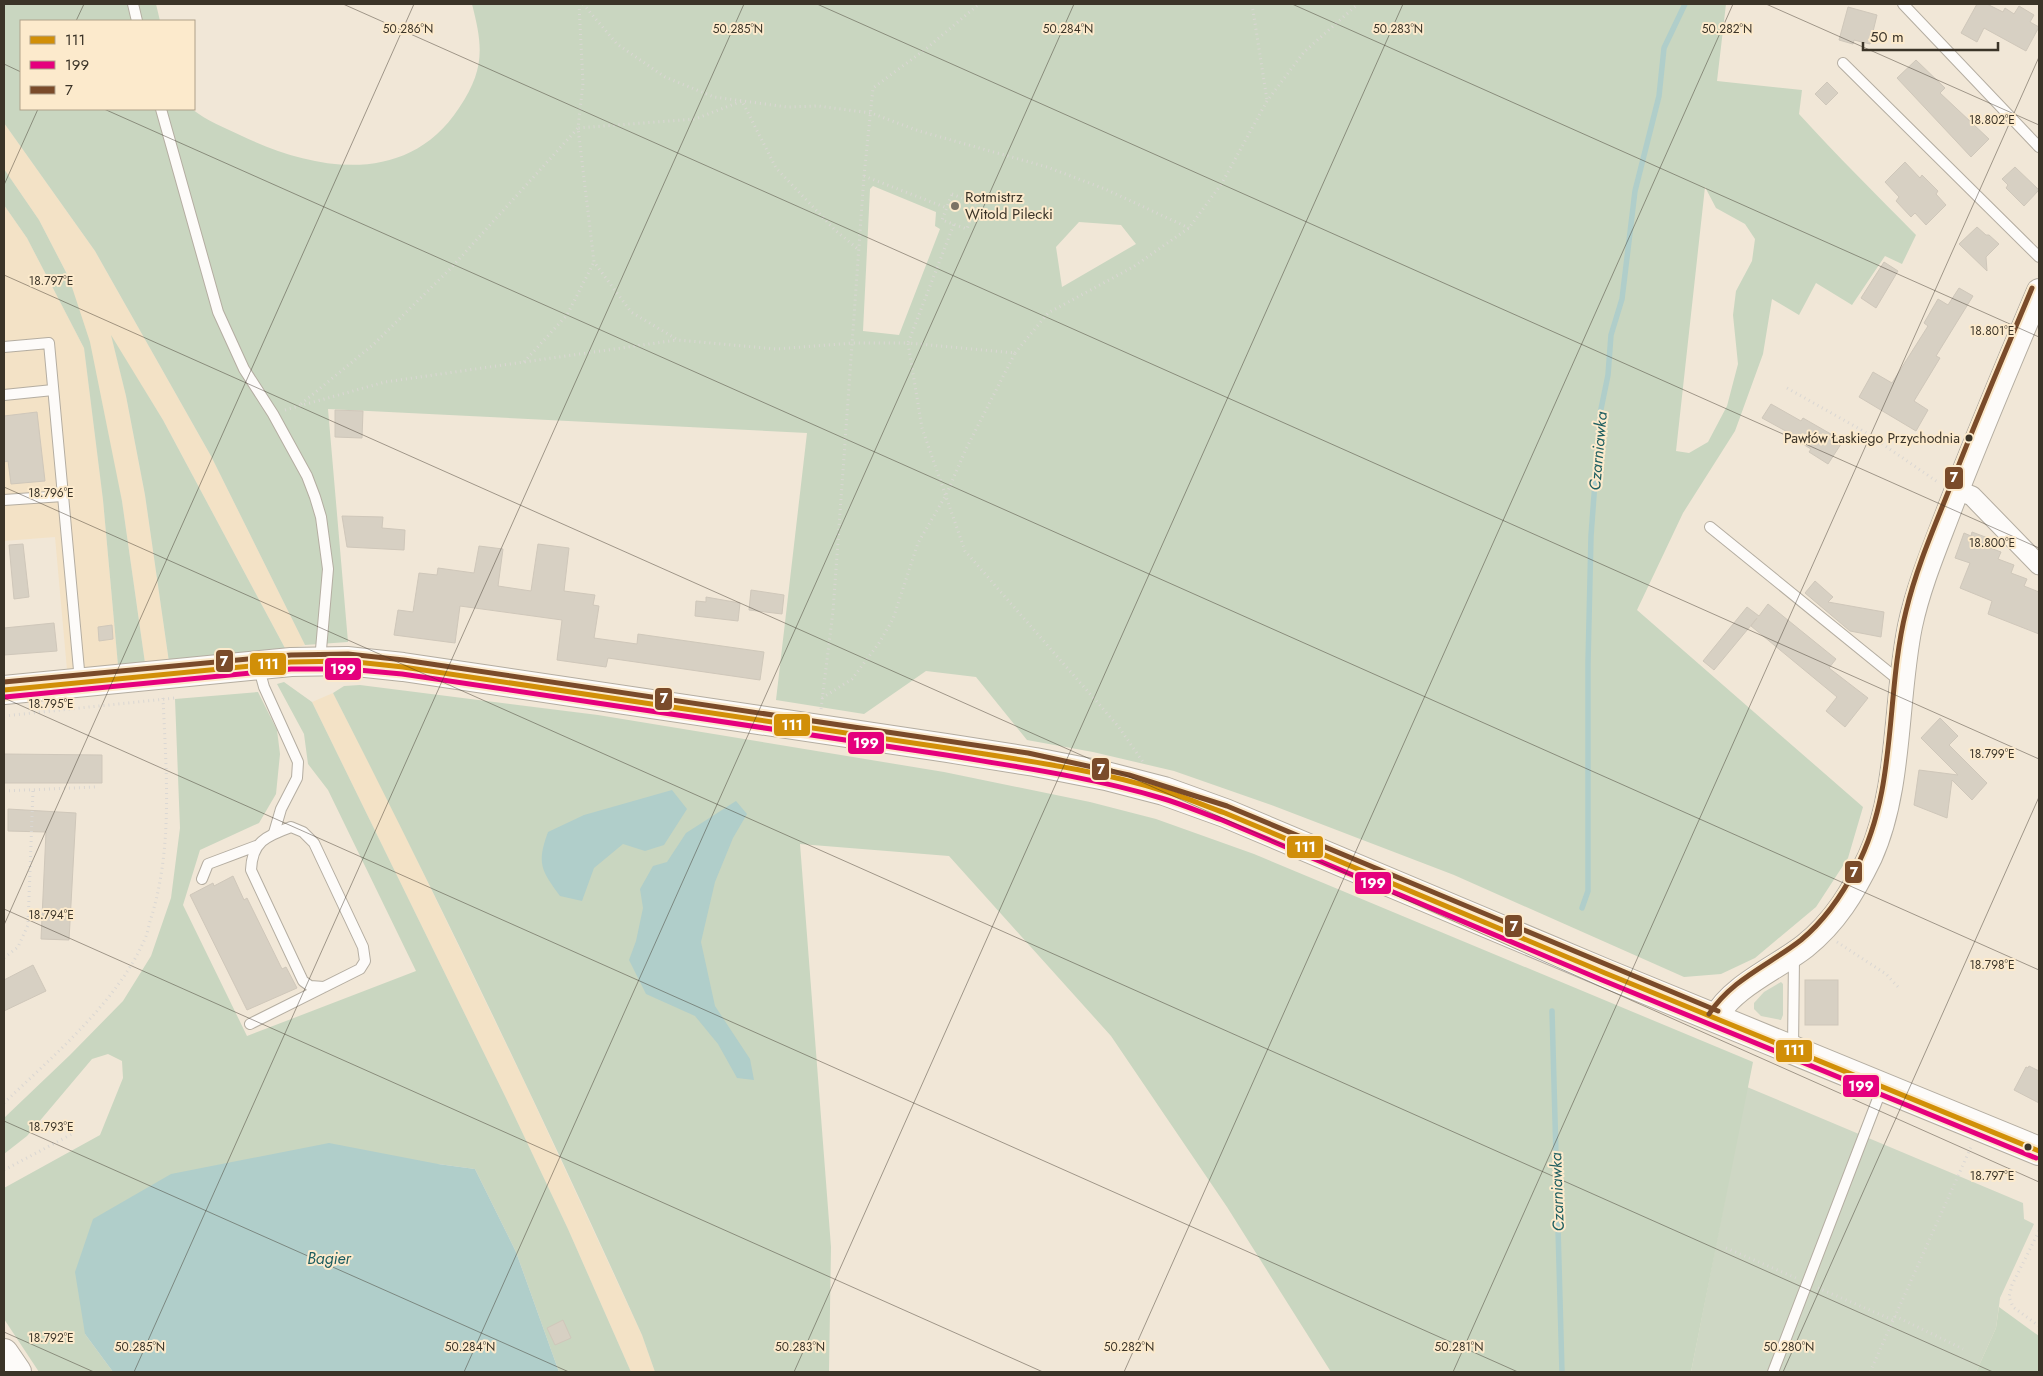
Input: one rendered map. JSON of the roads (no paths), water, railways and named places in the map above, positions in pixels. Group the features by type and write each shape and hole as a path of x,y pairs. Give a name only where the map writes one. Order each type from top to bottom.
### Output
{"main road":[{"path":"4,690 80,682 162,686 258,664 347,661 404,667 819,729 1035,762 1106,776 1164,791 1252,823 2039,1152"},
{"path":"4,1353 17,1372"}],"street":[{"path":"1715,1018 1725,1002 1794,954 1823,930 1847,902 1878,838 1888,792 1910,627 1919,591 1957,490 2039,291"},
{"path":"1957,490 1972,496 2039,565"}],"lane":[{"path":"133,4 137,20"},
{"path":"1903,4 2039,147"},
{"path":"1843,63 2039,257"},
{"path":"161,110 218,312 244,369 273,414 307,476 321,517 328,569 326,613 320,661"},
{"path":"4,347 49,343 80,682"},
{"path":"4,395 53,390"},
{"path":"4,500 63,496"},
{"path":"1710,527 1902,683"},
{"path":"258,664 264,687 298,762 297,778 283,804 274,833"},
{"path":"202,879 208,864 256,846 274,833 291,827 304,832 314,843 363,947 365,960 360,969 250,1024"},
{"path":"256,846 251,870 303,981 310,986 324,987"},
{"path":"1793,1050 1794,954"},
{"path":"1773,1372 1882,1087"}],"water":[{"path":"672,790 687,809 664,845 645,851 623,844 594,868 582,901 560,896 543,867 542,852 548,832 584,815"},
{"path":"736,801 747,814 733,838 715,882 701,942 715,1006 750,1059 754,1080 737,1078 718,1044 695,1016 646,994 629,960 636,941 643,908 640,889 653,866 667,862 686,833"},
{"name":"Bagier","path":"329,1143 438,1164 475,1169 516,1252 559,1372 113,1372 85,1334 75,1272 93,1219 171,1174"}],"waterway":[{"name":"Czarniawka","path":"1582,908 1588,891 1588,663 1591,536 1600,414 1608,375 1611,335 1622,299 1635,191 1659,96 1664,48 1685,4"},
{"name":"Czarniawka","path":"1552,1011 1562,1372"}],"place":[{"name":"Rotmistrz Witold Pilecki","path":"955,206"},
{"name":"Pawłów Łaskiego Przychodnia","path":"1969,438"}]}
